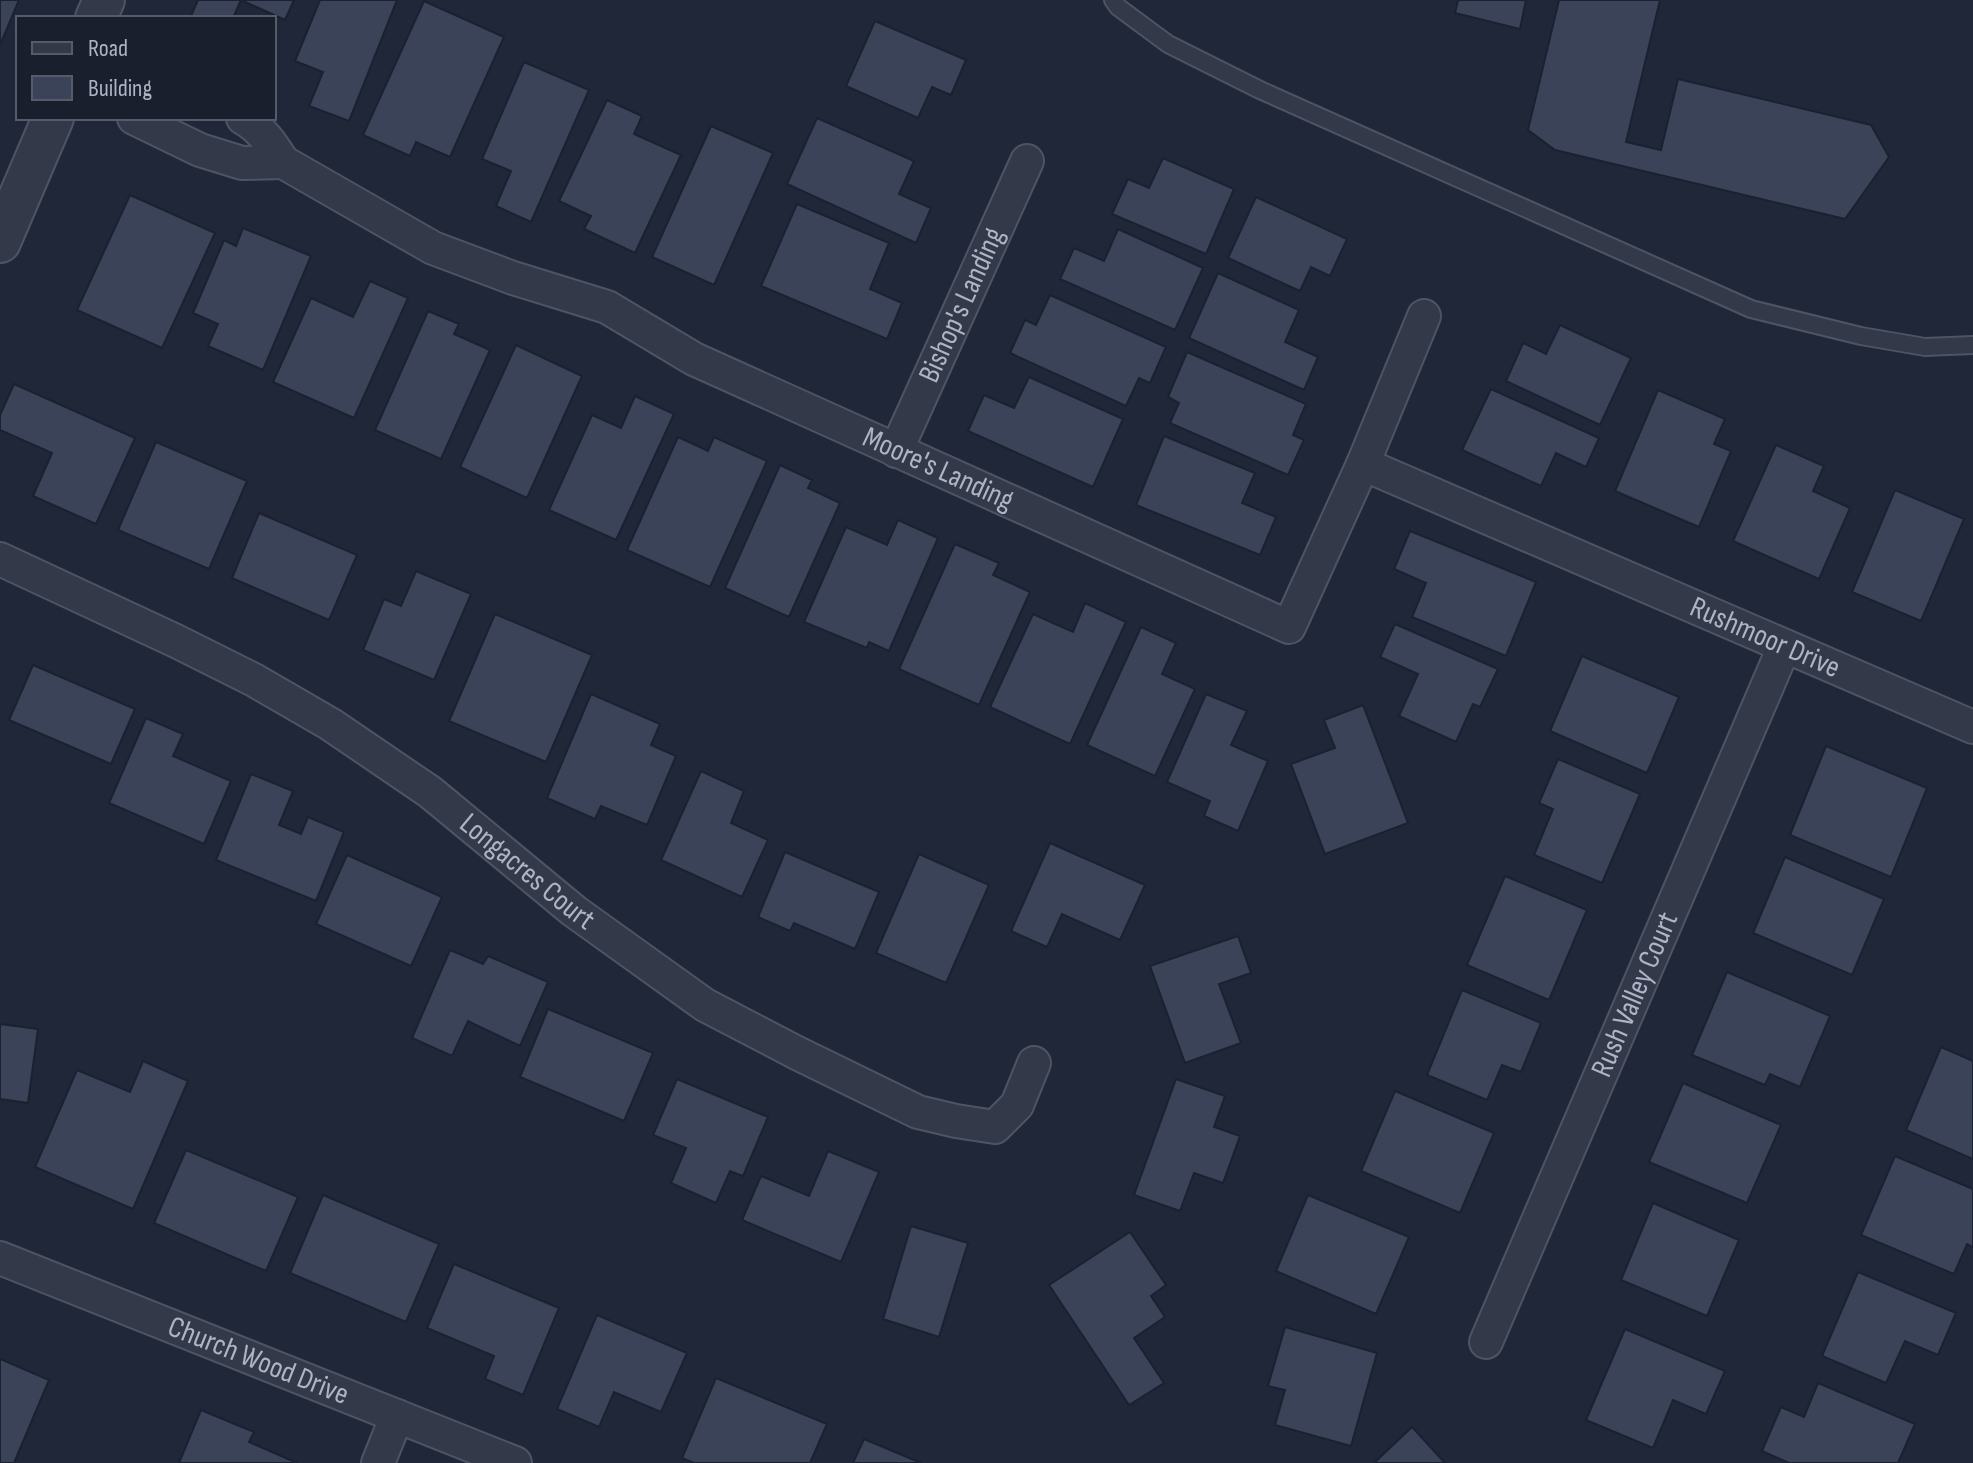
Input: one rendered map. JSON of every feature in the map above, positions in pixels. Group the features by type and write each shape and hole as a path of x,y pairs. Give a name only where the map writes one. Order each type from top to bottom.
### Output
{"street":[{"path":"0,242 52,120"},
{"path":"138,120 200,150 228,159 242,163 283,162"},
{"name":"Moore's Landing","path":"246,120 255,125 283,162 433,248 513,278 607,307 694,359 1289,627 1363,464 1424,316"},
{"name":"Bishop's Landing","path":"896,451 1027,161"},
{"name":"Rushmoor Drive","path":"1363,464 1557,545 1784,647 1973,727"},
{"name":"Longacres Court","path":"0,559 254,680 330,724 430,792 574,911 705,1005 866,1087 918,1112 995,1127 1017,1105 1034,1063"},
{"name":"Rush Valley Court","path":"1486,1342 1784,647"},
{"name":"Church Wood Drive","path":"0,1258 515,1463"},
{"path":"378,1463 397,1416"}],"lane":[{"path":"1113,0 1168,44 1260,90 1751,309 1900,343 1925,347 1973,345"}],"building":[{"path":"0,0 19,0 0,45"},
{"path":"198,0 241,0 234,16 191,16"},
{"path":"241,0 294,0 285,20"},
{"path":"320,0 397,0 349,121 309,106 323,72 295,61"},
{"path":"1458,0 1526,0 1520,29 1455,13"},
{"path":"1559,0 1660,0 1626,142 1661,150 1678,79 1871,125 1889,157 1845,219 1555,150 1528,130"},
{"path":"424,1 504,37 450,157 416,142 410,156 363,135"},
{"path":"875,21 966,60 951,95 932,87 918,118 846,86"},
{"path":"524,62 589,90 531,222 496,206 511,171 482,159"},
{"path":"607,100 642,116 634,134 681,155 635,253 584,229 591,216 559,201"},
{"path":"817,118 914,161 899,194 931,208 916,243 787,184"},
{"path":"711,126 773,153 714,285 652,257"},
{"path":"1163,158 1234,189 1206,254 1112,214 1128,179 1149,188"},
{"path":"130,195 215,233 162,348 77,310"},
{"path":"1256,197 1347,239 1330,276 1311,267 1300,291 1228,258"},
{"path":"797,204 889,243 870,289 902,303 887,339 761,286"},
{"path":"243,228 311,256 263,370 208,346 218,324 193,313 224,240 236,246"},
{"path":"1118,229 1203,268 1175,330 1060,279 1074,248 1104,261"},
{"path":"1218,273 1299,310 1285,342 1318,357 1304,390 1189,338"},
{"path":"370,281 408,298 354,418 273,382 311,298 353,317"},
{"path":"1050,295 1166,347 1150,383 1139,378 1126,406 1010,353 1025,320 1036,325"},
{"path":"428,311 459,324 454,334 490,350 441,459 375,430"},
{"path":"1560,325 1631,358 1600,425 1506,381 1523,343 1546,354"},
{"path":"516,345 582,376 527,498 460,467"},
{"path":"1187,352 1306,404 1293,435 1304,440 1288,475 1170,423 1179,403 1168,397"},
{"path":"1029,377 1123,419 1093,487 968,431 984,395 1014,408"},
{"path":"14,384 135,438 96,524 33,496 52,453 0,430 0,415"},
{"path":"1491,389 1599,438 1586,467 1556,453 1541,486 1462,450"},
{"path":"1658,390 1725,419 1714,444 1731,451 1699,527 1615,491"},
{"path":"635,396 674,414 616,540 549,510 592,415 621,428"},
{"path":"1164,436 1255,473 1242,503 1276,517 1260,555 1136,505"},
{"path":"678,437 708,451 714,437 767,461 710,587 627,550"},
{"path":"156,442 247,481 209,569 118,530"},
{"path":"1776,445 1824,466 1813,491 1850,508 1819,579 1733,541"},
{"path":"780,465 812,480 808,488 840,503 789,617 725,588"},
{"path":"1895,490 1964,519 1921,621 1852,592"},
{"path":"259,513 357,555 329,620 232,578"},
{"path":"898,520 938,538 889,651 869,642 867,648 804,622 846,527 887,545"},
{"path":"1410,531 1536,582 1506,656 1412,617 1426,583 1394,569"},
{"path":"955,544 999,563 993,575 1030,592 979,705 899,669"},
{"path":"416,571 471,594 434,680 363,650 384,599 401,606"},
{"path":"1085,603 1126,622 1070,744 990,707 1033,614 1073,632"},
{"path":"495,614 592,655 546,762 449,721"},
{"path":"1395,624 1498,669 1480,707 1473,704 1456,742 1399,716 1418,674 1380,657"},
{"path":"1141,627 1176,643 1162,674 1195,689 1155,776 1087,745"},
{"path":"1582,656 1679,697 1647,773 1550,731"},
{"path":"33,665 135,709 111,764 9,720"},
{"path":"591,694 660,724 651,745 676,756 647,825 601,806 595,819 547,798"},
{"path":"1206,694 1247,711 1231,745 1268,761 1238,831 1204,816 1210,801 1167,782"},
{"path":"1363,705 1408,823 1325,854 1291,764 1335,748 1324,720"},
{"path":"146,718 183,734 173,756 231,781 204,844 109,803"},
{"path":"1826,746 1927,788 1891,877 1790,835"},
{"path":"1558,759 1640,794 1602,883 1534,855 1553,809 1539,803"},
{"path":"701,771 744,791 731,823 768,840 742,897 661,860"},
{"path":"251,774 293,791 279,825 301,834 308,817 344,832 316,901 216,860"},
{"path":"1050,843 1145,885 1120,940 1062,914 1047,947 1011,931"},
{"path":"785,852 879,892 855,949 794,923 790,931 758,917"},
{"path":"919,854 989,885 946,983 876,953"},
{"path":"347,855 442,897 411,966 316,924"},
{"path":"1785,857 1884,899 1852,975 1753,933"},
{"path":"1505,876 1587,910 1549,1000 1467,965"},
{"path":"1238,936 1251,973 1219,984 1241,1043 1185,1063 1150,966"},
{"path":"450,950 483,964 488,956 548,982 520,1046 468,1021 452,1056 412,1038"},
{"path":"1727,972 1830,1016 1800,1087 1770,1074 1765,1085 1692,1055"},
{"path":"1462,990 1541,1023 1521,1072 1502,1065 1487,1100 1427,1075"},
{"path":"548,1009 653,1053 624,1121 520,1077"},
{"path":"0,1024 38,1029 28,1103 0,1099"},
{"path":"1941,1047 1973,1061 1973,1159 1906,1130"},
{"path":"143,1061 188,1081 133,1209 35,1167 77,1070 130,1092"},
{"path":"677,1079 768,1117 743,1176 730,1171 716,1203 671,1183 686,1148 653,1135"},
{"path":"1176,1079 1225,1096 1214,1127 1240,1136 1223,1183 1194,1173 1180,1211 1134,1195"},
{"path":"1683,1083 1781,1125 1747,1203 1649,1162"},
{"path":"1395,1091 1494,1133 1460,1213 1361,1171"},
{"path":"186,1150 298,1197 266,1271 154,1223"},
{"path":"828,1151 879,1172 841,1262 742,1220 761,1176 809,1196"},
{"path":"1895,1156 1973,1189 1973,1247 1967,1244 1954,1274 1861,1235"},
{"path":"323,1195 439,1244 406,1322 290,1273"},
{"path":"1308,1195 1409,1237 1376,1314 1276,1271"},
{"path":"1653,1203 1739,1240 1707,1316 1621,1280"},
{"path":"911,1226 968,1243 939,1337 883,1319"},
{"path":"1130,1232 1166,1285 1151,1296 1165,1317 1134,1338 1164,1383 1129,1405 1049,1285"},
{"path":"454,1264 559,1308 523,1395 485,1379 494,1356 427,1328"},
{"path":"1858,1272 1956,1313 1938,1355 1905,1341 1886,1383 1822,1356"},
{"path":"597,1315 687,1353 661,1412 614,1392 599,1427 557,1409"},
{"path":"1285,1327 1377,1353 1351,1446 1275,1425 1285,1390 1268,1386"},
{"path":"1625,1329 1725,1371 1706,1414 1673,1400 1653,1448 1586,1420"},
{"path":"0,1359 49,1380 14,1463 0,1463"},
{"path":"716,1378 827,1424 810,1463 694,1463 682,1458"},
{"path":"1818,1383 1915,1424 1898,1463 1789,1463 1762,1451 1781,1407 1804,1417"},
{"path":"201,1410 254,1432 249,1442 297,1463 179,1463"},
{"path":"1412,1427 1445,1463 1374,1463"},
{"path":"864,1439 921,1463 853,1463"}]}
